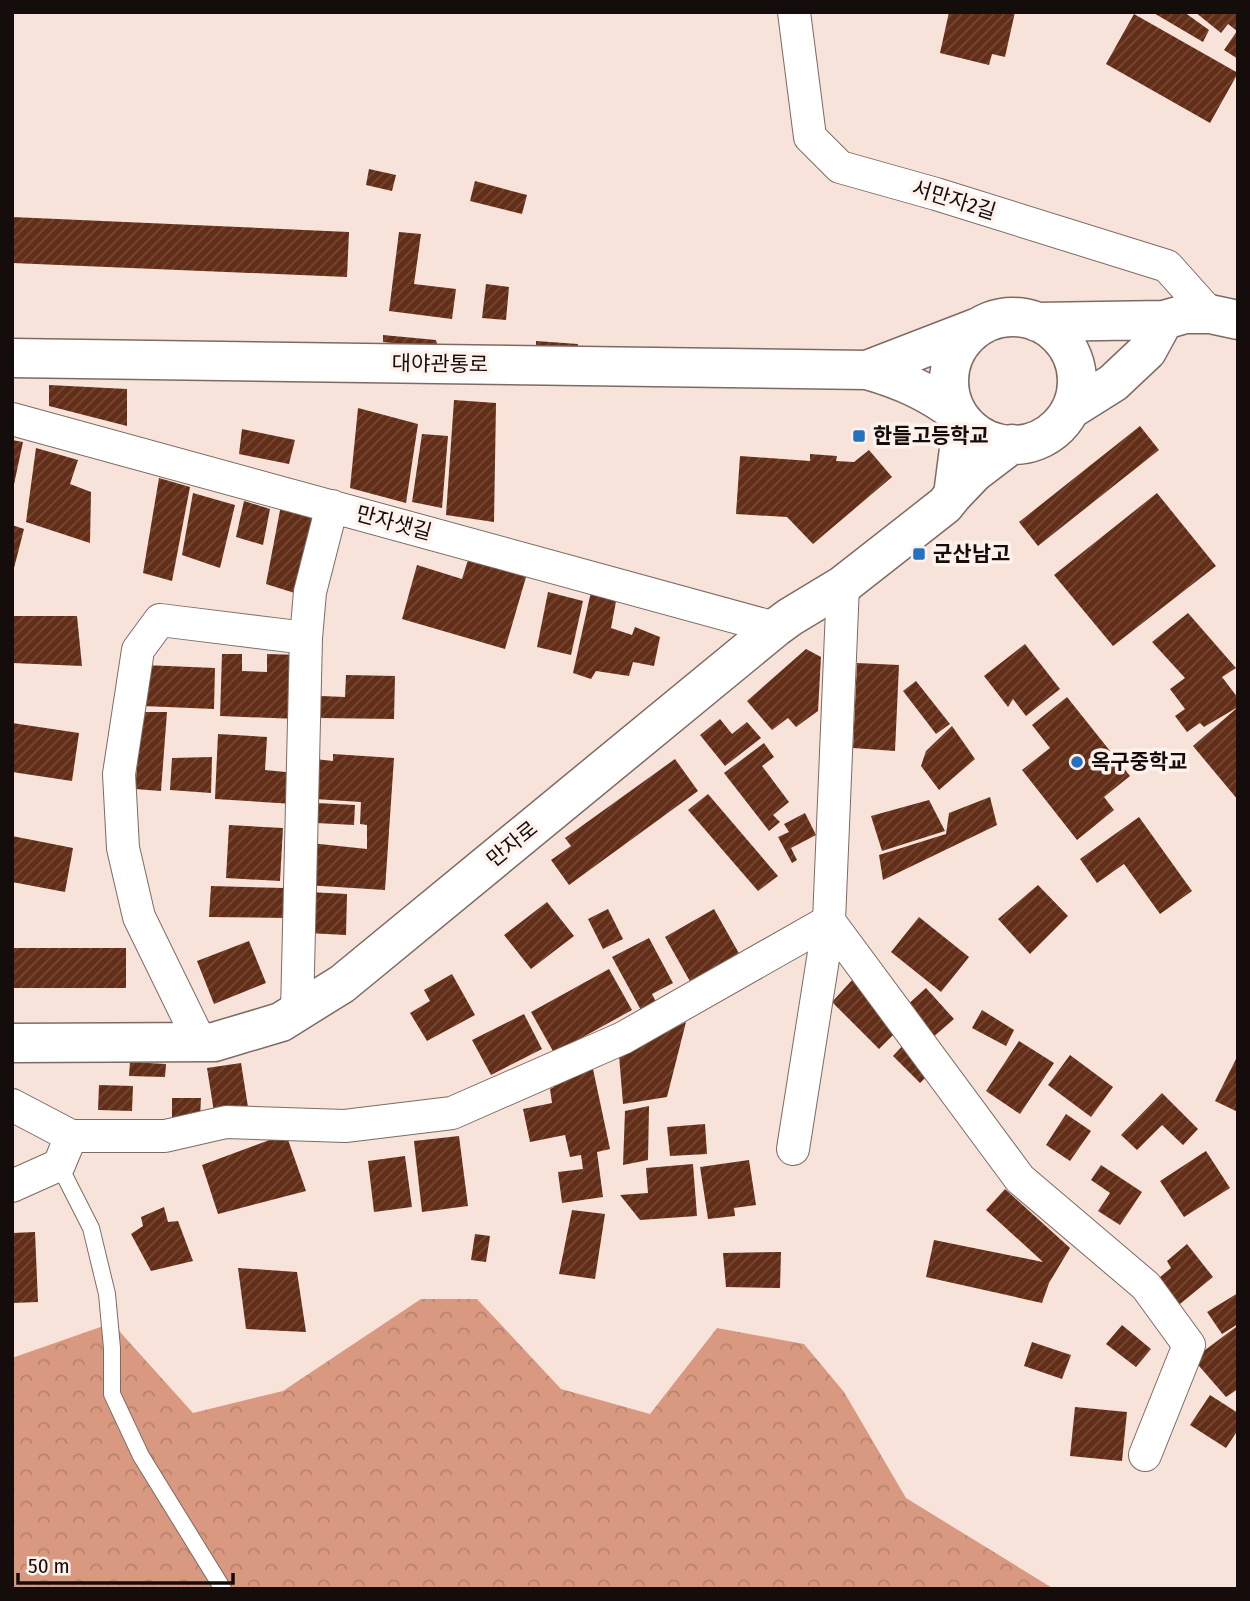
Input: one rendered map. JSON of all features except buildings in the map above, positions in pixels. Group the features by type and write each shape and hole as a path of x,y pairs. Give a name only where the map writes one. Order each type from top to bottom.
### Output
{"street":[{"name":"서만자2길","path":"794,12 810,137 840,167 1167,266 1224,317"},
{"path":"1037,322 1164,320 1185,314 1224,317"},
{"path":"867,370 995,319 1017,316 1037,322 1055,333 1069,349 1076,369 1077,390 1070,410 1058,427 1041,439 1021,445 1000,444 980,436 963,422 952,404 948,383 951,362 961,343 976,328"},
{"path":"1070,410 1113,383 1147,351 1164,320"},
{"name":"대야관통로","path":"12,358 867,370"},
{"path":"867,370 904,381 941,401 958,414"},
{"path":"953,495 959,449 958,414"},
{"name":"만자샛길","path":"12,419 775,628"},
{"name":"만자로","path":"12,1043 214,1042 281,1022 298,1012 342,984 775,628 843,585 945,506 974,472 1012,444"},
{"path":"298,1012 306,638 310,592 332,506"},
{"path":"793,1149 829,921 843,585"},
{"path":"200,1042 139,917 123,848 119,774 138,650 160,621 306,638"},
{"path":"12,1186 65,1151 166,1136 226,1122 345,1126 452,1113 623,1038 829,921"},
{"path":"829,921 1020,1179 1146,1286 1189,1345 1145,1455"},
{"path":"12,1105 65,1151"}],"lane":[{"path":"65,1151 91,1228 107,1294 112,1348 111,1394 141,1456 223,1589"}],"green space":[{"path":"421,1299 477,1299 561,1389 650,1414 717,1328 804,1344 844,1392 906,1498 1054,1589 12,1589 12,1358 112,1323 193,1413 283,1391"}],"place":[{"name":"한들고등학교","path":"859,436"},
{"name":"군산남고","path":"919,554"},
{"name":"옥구중학교","path":"1077,762"}]}
